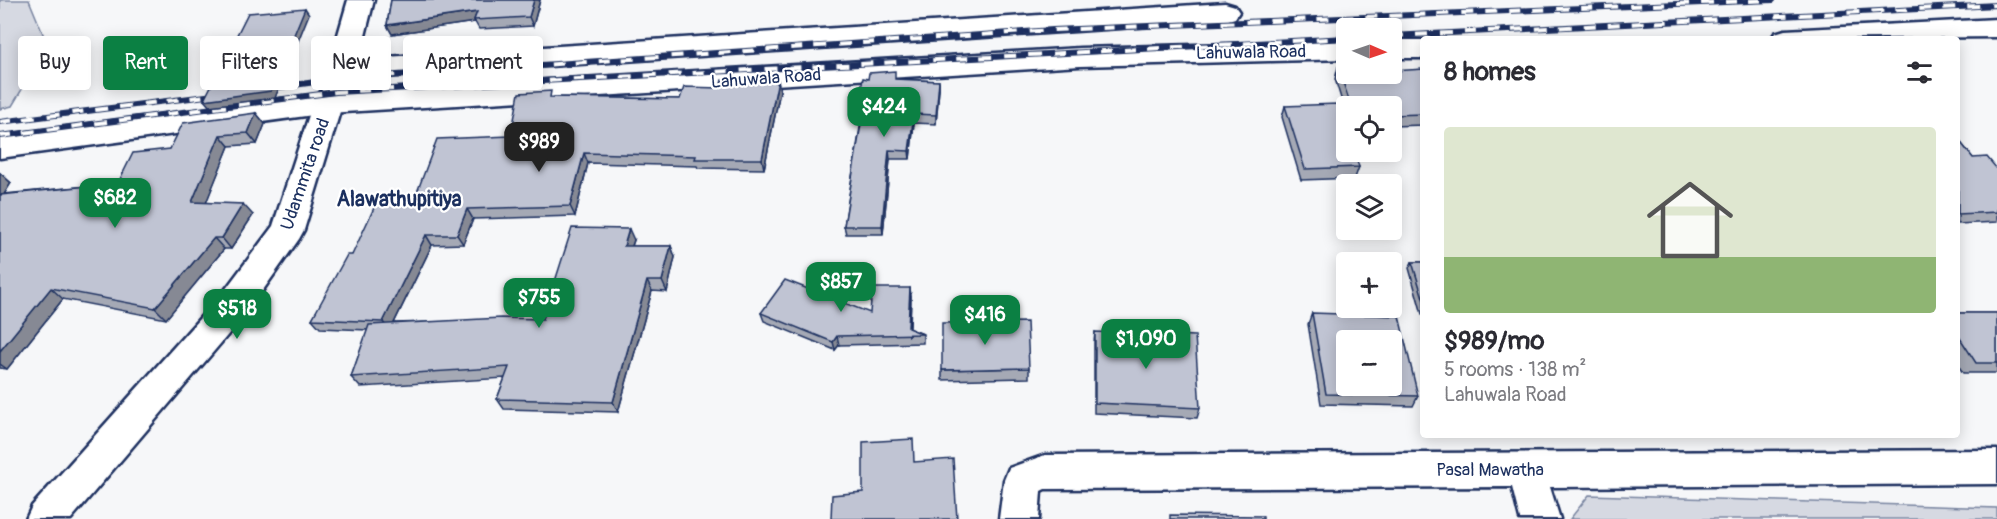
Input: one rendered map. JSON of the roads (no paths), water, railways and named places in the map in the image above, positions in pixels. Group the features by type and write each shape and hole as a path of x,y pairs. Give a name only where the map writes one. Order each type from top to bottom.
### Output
{"street":[{"name":"Udammita road","path":"350,36 361,0"},
{"path":"391,67 1225,12"},
{"path":"1843,36 1997,28"},
{"path":"1402,49 1420,49"},
{"name":"Lahuwala Road","path":"0,147 328,103 1080,57 1336,50"},
{"name":"Udammita road","path":"46,519 237,300 288,231 328,103 336,90"},
{"name":"Pasal Mawatha","path":"1019,519 1023,480 1045,472 1997,467"},
{"path":"1526,469 1540,519"}],"railway":[{"path":"299,84 338,79 1053,30 1773,0"},
{"path":"1402,35 1997,5"},
{"path":"0,136 336,92 1336,39"},
{"path":"0,122 222,94"}],"district":[{"name":"Alawathupitiya","path":"399,199"}]}
